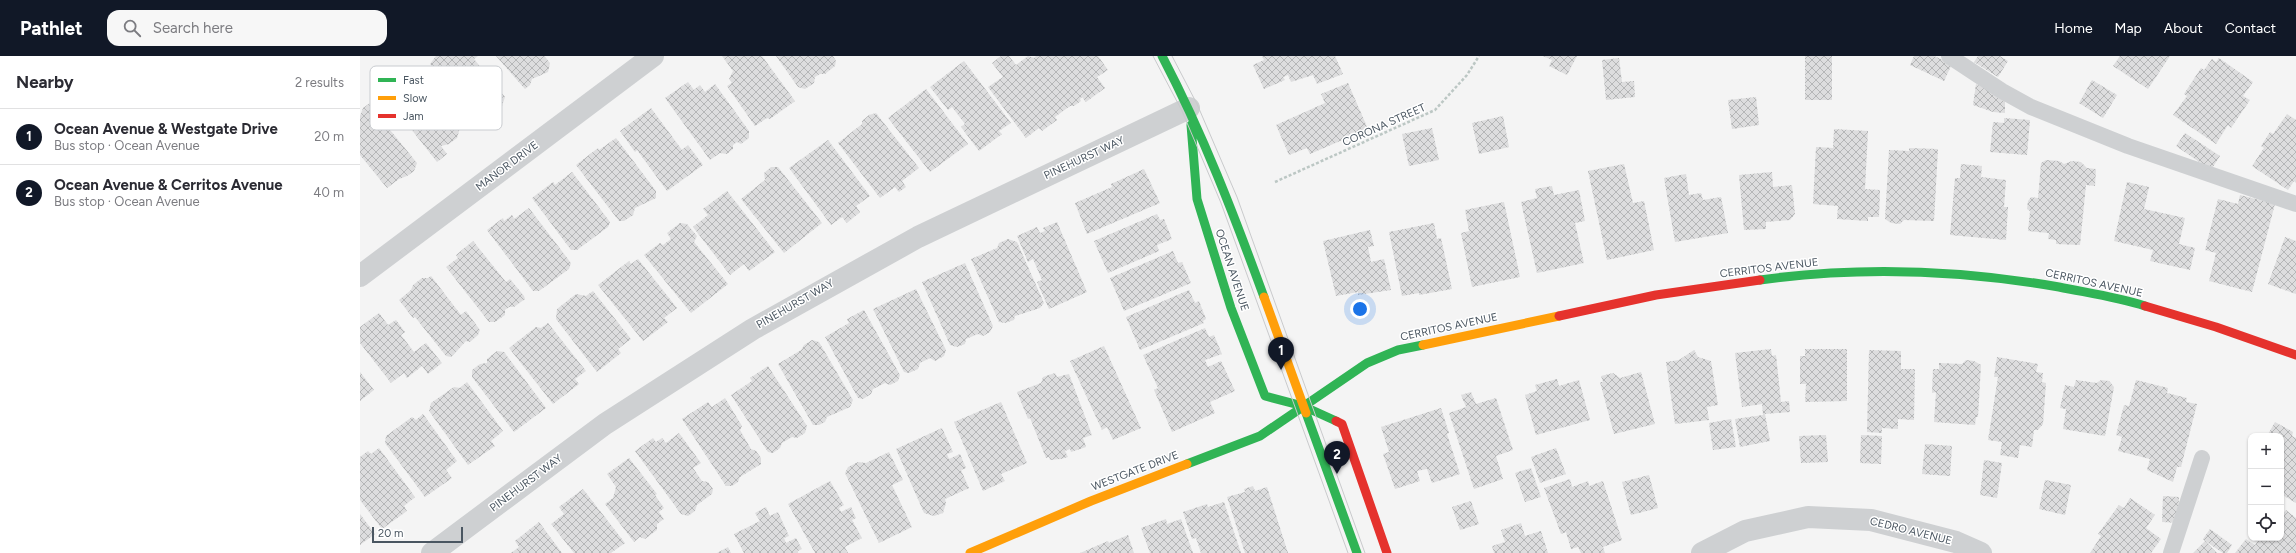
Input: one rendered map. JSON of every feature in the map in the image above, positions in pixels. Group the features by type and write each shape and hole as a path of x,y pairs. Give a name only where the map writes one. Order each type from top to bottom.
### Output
{"street":[{"name":"MANOR DRIVE","path":"360,276 653,56"},
{"name":"OCEAN AVENUE","path":"1162,56 1189,108 1229,200 1357,553"},
{"name":"OCEAN AVENUE","path":"1189,108 1197,199 1234,316 1266,396 1303,406 1342,424 1387,553"},
{"name":"PINEHURST WAY","path":"432,553 605,424 753,329 918,237 1189,108"},
{"name":"CERRITOS AVENUE","path":"1303,406 1367,363 1398,350 1656,295 1803,274 1904,272 2010,279 2120,298 2216,327 2296,355"},
{"name":"WESTGATE DRIVE","path":"970,553 1091,501 1260,436 1303,406"},
{"name":"CEDRO AVENUE","path":"1702,553 1745,532 1808,516 1871,520 1956,542 1981,553"}],"lane":[{"path":"1949,56 2002,91 2031,107 2128,146 2296,204"},
{"path":"2171,553 2202,458"}],"path":[{"name":"CORONA STREET","path":"1276,182 1435,110 1467,75 1479,56"}],"building":[{"path":"436,56 478,56 474,59 480,66 432,66 430,64"},
{"path":"496,56 544,56 550,63 548,72 532,79 530,85 525,89"},
{"path":"722,56 762,56 795,101 770,119 767,118 755,126 727,86 732,83 729,79 733,71"},
{"path":"776,56 833,56 836,61 835,66 825,74 820,74 815,77 814,83 805,89 798,87"},
{"path":"1001,56 1009,56 1016,65 1028,56 1034,58 1036,56 1098,56 1108,70 1097,77 1105,88 1086,102 1082,97 1080,99 1081,101 1074,106 1070,106 1055,117 1057,120 1042,131 1039,128 1026,138 988,87 1003,77 992,63"},
{"path":"1262,56 1335,56 1343,74 1317,84 1313,75 1291,82 1288,75 1283,77 1285,80 1264,89 1253,65 1264,60"},
{"path":"1543,56 1577,56 1567,75 1549,66 1552,60"},
{"path":"1805,56 1832,56 1832,100 1805,100"},
{"path":"1914,56 1934,56 1952,64 1944,81 1910,65"},
{"path":"1978,56 2000,56 2008,61 1998,77 1974,62"},
{"path":"2120,56 2170,56 2148,89 2113,66"},
{"path":"1619,58 1622,82 1634,81 1635,97 1606,100 1602,60"},
{"path":"2219,58 2253,82 2243,96 2250,100 2231,128 2228,125 2216,144 2173,115 2187,96 2184,94 2201,68 2204,70 2212,59 2216,62"},
{"path":"964,61 1011,123 999,131 1002,134 979,151 961,127 965,124 952,107 948,110 930,87"},
{"path":"2092,80 2117,95 2103,118 2079,103"},
{"path":"688,82 694,90 700,85 705,92 715,84 749,131 749,138 741,144 737,142 733,145 733,149 727,154 720,153 710,160 665,98"},
{"path":"1348,83 1368,129 1310,154 1307,148 1289,155 1276,125 1325,103 1321,94"},
{"path":"1976,84 2005,98 2005,113 1993,112 1973,105"},
{"path":"926,89 968,144 930,172 888,118"},
{"path":"502,93 505,97 502,106"},
{"path":"1756,97 1759,125 1732,129 1728,100"},
{"path":"370,103 370,130 390,130 417,163 414,171 399,179 387,188 360,155 360,116 363,108"},
{"path":"651,108 682,150 688,145 703,165 667,191 637,150 635,152 620,131"},
{"path":"876,113 919,168 902,181 906,187 899,192 895,187 880,198 838,143 862,124 862,121 869,115"},
{"path":"2287,114 2296,120 2296,183 2294,181 2288,190 2252,166 2264,148 2261,146 2270,132 2273,134"},
{"path":"1503,116 1509,147 1479,154 1472,123"},
{"path":"2004,118 2030,120 2027,155 1990,152 1993,122 2004,123"},
{"path":"1432,128 1439,160 1409,166 1402,134"},
{"path":"1834,129 1868,131 1865,189 1880,190 1879,217 1868,217 1868,221 1837,219 1838,206 1813,204 1816,147 1833,148"},
{"path":"412,130 459,130 457,138 449,144 441,146 447,154 437,162"},
{"path":"2185,133 2220,156 2211,170 2176,146"},
{"path":"616,138 656,191 656,198 635,208 633,215 624,221 619,221 576,165 598,148 599,150"},
{"path":"828,140 870,196 856,206 860,212 847,223 842,217 831,225 789,168"},
{"path":"1909,148 1938,149 1934,221 1904,220 1900,224 1891,223 1885,219 1889,150 1909,151"},
{"path":"2046,160 2059,161 2064,164 2072,161 2081,162 2087,168 2096,169 2095,186 2086,185 2080,245 2056,244 2056,240 2048,239 2049,233 2028,231 2030,211 2027,209 2028,201 2031,197 2038,198 2041,163"},
{"path":"1624,164 1633,203 1644,201 1654,250 1607,260 1588,171"},
{"path":"1961,164 1982,166 1981,177 2006,180 2004,207 2008,207 2006,240 1950,235 1955,178 1960,178"},
{"path":"771,167 778,167 822,223 784,253 741,199 765,180 764,173"},
{"path":"1144,169 1160,203 1087,234 1075,203 1112,187 1111,184"},
{"path":"572,172 610,222 608,227 577,250 571,250 532,198 553,182 555,185"},
{"path":"1772,172 1773,187 1792,185 1795,214 1790,220 1766,222 1766,229 1744,230 1739,175"},
{"path":"1686,174 1689,195 1701,193 1703,200 1721,197 1728,233 1675,242 1664,178"},
{"path":"2127,182 2149,187 2144,209 2185,218 2179,244 2195,248 2190,270 2150,261 2153,250 2114,241"},
{"path":"1552,186 1554,195 1579,190 1585,221 1575,223 1584,263 1537,273 1521,202 1537,198 1535,189"},
{"path":"727,191 775,252 749,271 744,264 730,275 693,227 708,215 703,209"},
{"path":"2240,195 2275,204 2252,292 2209,281 2216,253 2205,250 2218,199 2238,204"},
{"path":"1504,202 1520,277 1472,287 1461,233 1469,231 1465,210"},
{"path":"529,208 571,263 569,269 539,291 533,291 487,230 503,218 504,221 512,215 514,219"},
{"path":"1157,214 1160,220 1164,219 1172,239 1157,245 1159,251 1108,273 1094,241"},
{"path":"1057,222 1087,292 1049,309 1037,282 1042,280 1033,259 1028,262 1017,236 1037,227 1040,233 1045,231 1043,228"},
{"path":"680,223 687,224 697,236 694,242 728,284 691,313 644,255 660,243 663,245 671,239 667,233"},
{"path":"1434,223 1437,239 1441,238 1452,289 1419,295 1419,293 1402,296 1389,232"},
{"path":"1370,230 1374,246 1368,247 1371,262 1384,259 1391,290 1358,295 1358,292 1336,296 1323,241"},
{"path":"2285,237 2296,241 2296,294 2268,284"},
{"path":"1008,239 1017,242 1044,303 1040,308 1015,316 1014,320 1005,323 999,322 971,259 997,248 999,243"},
{"path":"473,241 506,282 510,279 525,299 514,307 509,307 505,310 505,315 495,322 489,322 446,267 458,258 456,255"},
{"path":"1173,251 1178,263 1182,262 1191,283 1124,311 1110,278"},
{"path":"638,259 677,308 664,318 668,322 643,341 598,285 629,261 631,264"},
{"path":"965,263 993,326 990,332 983,336 978,334 966,339 965,344 957,347 950,345 922,282"},
{"path":"431,276 461,315 466,311 480,330 478,335 470,342 466,341 451,357 446,356 415,317 413,318 399,300 422,278 428,278"},
{"path":"916,289 946,350 944,356 935,361 930,358 920,363 918,369 909,373 904,372 873,309"},
{"path":"1189,290 1195,303 1199,301 1206,319 1203,321 1204,323 1140,350 1126,317"},
{"path":"593,291 631,339 618,349 621,353 597,372 556,319 557,309 576,294 586,296"},
{"path":"864,310 900,375 898,381 890,385 885,383 873,389 871,394 863,399 858,398 825,337 849,323 847,319"},
{"path":"379,313 388,325 396,320 405,332 401,335 414,352 426,343 442,363 428,374 422,366 407,378 404,373 391,383 360,343 360,327"},
{"path":"548,323 586,371 575,379 579,384 553,404 509,348 536,327 541,328"},
{"path":"1205,328 1209,337 1214,335 1222,354 1205,360 1208,367 1221,361 1235,391 1210,402 1215,413 1172,432 1154,390 1158,388 1143,355"},
{"path":"812,340 819,342 853,400 850,407 827,417 825,422 819,425 813,425 778,364 801,350 804,345"},
{"path":"1104,346 1141,428 1113,440 1107,427 1102,430 1070,361"},
{"path":"1771,349 1772,356 1776,355 1781,402 1789,401 1790,412 1765,414 1770,441 1740,447 1735,419 1763,415 1762,404 1742,407 1735,353"},
{"path":"1805,349 1847,349 1847,401 1805,402 1806,384 1800,384 1800,356 1805,356"},
{"path":"1694,350 1698,357 1711,361 1718,405 1707,407 1709,420 1675,424 1666,362 1679,360"},
{"path":"1869,350 1901,351 1901,369 1915,369 1914,420 1898,419 1898,429 1882,428 1882,433 1867,432"},
{"path":"497,351 504,352 546,408 514,432 472,377 472,370 480,364 487,363 487,359"},
{"path":"1997,357 2038,364 2036,372 2043,373 2042,382 2046,383 2043,424 2038,430 2034,430 2032,447 2020,445 2018,458 2000,455 2002,442 1988,440 1998,377 1994,377"},
{"path":"1966,360 1974,361 1981,365 1978,417 1976,417 1975,425 1934,422 1936,392 1932,393 1933,369 1939,369 1939,363 1962,364"},
{"path":"768,366 807,426 805,433 797,438 792,437 782,443 780,448 773,453 768,452 731,395 752,381 750,378"},
{"path":"360,372 374,390 360,401"},
{"path":"1641,372 1655,424 1614,434 1600,382 1603,382 1601,376 1613,373 1620,378"},
{"path":"1055,373 1057,377 1069,374 1092,435 1083,438 1086,447 1071,452 1070,449 1065,451 1068,457 1050,460 1049,457 1046,458 1030,418 1028,419 1017,392 1041,383 1043,377"},
{"path":"1557,379 1559,386 1579,380 1590,420 1536,435 1525,395 1537,391 1535,385"},
{"path":"2076,380 2097,383 2101,380 2109,381 2114,387 2105,436 2063,429 2066,409 2060,408 2065,385 2074,387"},
{"path":"2136,380 2168,388 2167,393 2187,398 2186,402 2197,404 2181,467 2177,467 2173,482 2147,470 2150,459 2118,451 2122,437 2116,435 2124,405 2129,406"},
{"path":"467,382 503,431 491,441 495,446 468,465 429,411 431,403 454,387 460,388"},
{"path":"1471,392 1476,404 1496,398 1513,450 1496,456 1503,479 1474,489 1449,413 1466,407 1461,395"},
{"path":"725,398 742,426 740,430 751,449 756,451 761,458 761,464 740,477 738,482 732,486 726,486 682,419 708,402 712,407"},
{"path":"1001,402 1027,463 1001,474 1005,481 983,491 954,422"},
{"path":"1441,408 1449,433 1447,434 1460,474 1432,483 1427,469 1417,471 1420,481 1395,489 1383,454 1389,452 1381,427"},
{"path":"423,414 457,461 446,470 452,478 425,497 385,443 386,436 412,417 416,420"},
{"path":"1731,419 1736,447 1713,450 1709,423"},
{"path":"2275,422 2293,432 2292,436 2296,438 2296,503 2284,496 2284,433 2269,433"},
{"path":"942,428 953,452 947,454 949,459 960,454 966,468 961,470 969,488 945,499 946,503 943,513 934,516 924,513 896,449"},
{"path":"679,433 701,463 693,468 702,481 708,482 713,489 712,494 697,505 695,511 688,516 681,514 635,451 653,438 656,442 662,438 666,443"},
{"path":"1826,435 1828,462 1801,463 1799,436"},
{"path":"1861,435 1882,436 1881,464 1860,463"},
{"path":"1925,444 1952,446 1950,476 1922,474"},
{"path":"379,448 415,497 404,506 407,511 382,529 360,500 360,457 368,451 371,454"},
{"path":"1556,448 1566,474 1540,483 1531,457"},
{"path":"889,452 903,480 892,485 912,527 879,543 845,473 848,467 858,462 866,463"},
{"path":"629,458 657,494 655,495 664,508 659,512 664,519 657,524 657,530 645,539 640,537 634,542 605,504 613,498 616,487 607,474"},
{"path":"1984,460 2002,463 1997,498 1980,495"},
{"path":"1531,468 1541,497 1525,502 1515,473"},
{"path":"1649,475 1658,508 1631,515 1622,482"},
{"path":"1570,479 1572,487 1588,481 1589,486 1603,481 1622,540 1603,547 1605,553 1581,553 1578,547 1571,549 1566,532 1561,534 1544,488"},
{"path":"2045,480 2071,485 2065,515 2039,509"},
{"path":"830,481 844,505 839,508 841,512 851,507 856,518 852,520 862,538 845,547 848,553 815,553 788,504"},
{"path":"1253,486 1255,491 1267,487 1288,553 1245,553 1227,497 1245,492 1244,489"},
{"path":"583,489 625,543 611,553 574,553 551,524 564,514 559,507"},
{"path":"2163,496 2179,497 2178,523 2162,522"},
{"path":"2130,498 2155,515 2146,528 2161,539 2151,553 2090,553 2101,536 2098,534 2119,505 2124,508"},
{"path":"1471,501 1479,524 1460,530 1452,507"},
{"path":"1224,502 1241,553 1201,553 1196,538 1192,539 1183,512 1207,504 1208,507"},
{"path":"766,507 770,516 778,512 789,536 784,538 786,543 796,538 802,549 798,551 798,553 744,553 734,534 760,521 755,513"},
{"path":"2286,510 2296,518 2296,553 2235,553 2246,539 2255,545 2258,541 2284,541 2284,512"},
{"path":"360,514 375,534 360,545"},
{"path":"1166,519 1167,524 1181,519 1193,553 1150,553 1141,528"},
{"path":"539,522 562,553 511,553 519,547 515,541"},
{"path":"1521,523 1525,536 1541,531 1548,553 1494,553 1492,546 1505,542 1501,530"},
{"path":"2210,529 2232,545 2227,553 2223,553 2203,539"},
{"path":"1128,535 1134,553 1080,553 1108,541 1109,543"},
{"path":"2205,541 2217,553 2193,553"},
{"path":"728,547 731,553 717,553"}],"tram line":[{"path":"1153,56 1182,111 1221,203 1348,553"},
{"path":"1172,56 1197,104 1237,197 1365,553"}],"traffic: fast":[{"path":"1162,56 1191,115 1217,175 1264,297"},
{"path":"1191,125 1197,199 1231,308 1265,396 1303,406 1336,421"},
{"path":"1760,280 1835,273 1910,272 1947,274 2022,281 2059,287 2145,306"},
{"path":"1187,464 1260,436 1367,363 1398,350 1423,345"},
{"path":"1306,413 1357,553"}],"traffic: slow":[{"path":"1264,297 1306,413"},
{"path":"1423,345 1559,316"},
{"path":"970,553 1091,501 1187,464"}],"traffic: jam":[{"path":"1559,316 1656,295 1760,280"},
{"path":"2145,306 2216,327 2296,355"},
{"path":"1336,421 1342,424 1387,553"}],"place":[{"name":"Ocean Avenue & Westgate Drive","path":"1281,370"},
{"name":"Ocean Avenue & Cerritos Avenue","path":"1337,474"}]}
